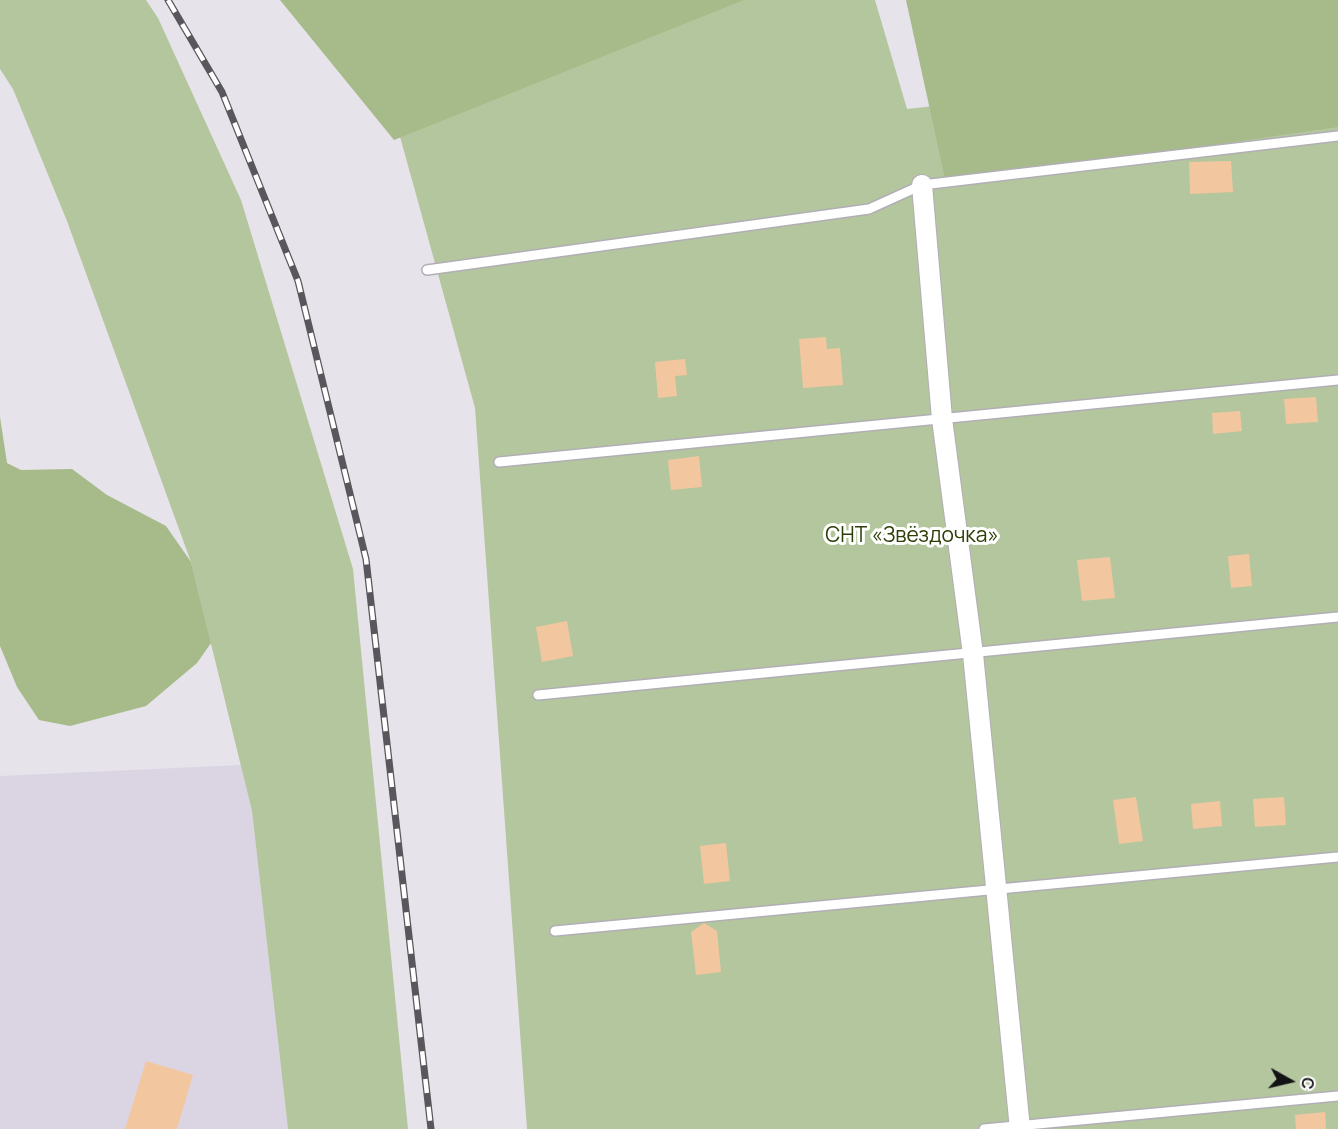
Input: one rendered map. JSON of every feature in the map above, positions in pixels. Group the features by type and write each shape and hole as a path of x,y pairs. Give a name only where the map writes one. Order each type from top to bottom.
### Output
{"street":[{"path":"922,185 942,419 973,654 1020,1127"}],"lane":[{"path":"427,270 869,209 922,185 1338,136"},
{"path":"499,462 1338,380"},
{"path":"538,695 1338,617"},
{"path":"555,931 1338,857"},
{"path":"984,1129 1338,1096"}],"shaded area":[{"path":"241,765 252,811 288,1129 0,1129 0,776"}],"green space":[{"path":"0,0 146,0 158,18 241,200 353,569 408,1129 288,1129 252,811 191,562 67,221 13,89 0,69"},
{"path":"280,0 744,0 394,140"},
{"name":"СНТ «Звёздочка»","path":"594,0 875,0 907,109 1338,62 1338,1129 527,1129 475,408 383,75"},
{"path":"906,0 1338,0 1338,127 946,183"},
{"path":"0,417 7,463 21,470 72,469 107,495 166,526 191,562 211,643 197,663 146,706 70,726 39,720 17,687 0,646"}],"building":[{"path":"1231,161 1233,192 1190,194 1189,162"},
{"path":"826,337 827,349 840,348 843,385 803,388 799,339"},
{"path":"685,359 687,375 675,376 677,396 658,398 655,362"},
{"path":"1316,397 1318,422 1286,424 1284,399"},
{"path":"1240,411 1242,431 1213,434 1212,413"},
{"path":"699,456 702,487 671,490 668,460"},
{"path":"1249,554 1252,586 1231,588 1228,556"},
{"path":"1110,557 1115,598 1082,601 1077,560"},
{"path":"567,621 573,656 542,662 536,627"},
{"path":"1136,797 1143,841 1119,844 1113,800"},
{"path":"1284,797 1286,825 1255,827 1253,799"},
{"path":"1220,801 1222,826 1193,829 1191,804"},
{"path":"726,843 730,881 704,884 700,846"},
{"path":"704,923 717,931 721,972 696,975 691,932"},
{"path":"146,1061 193,1075 177,1129 125,1129"},
{"path":"1325,1112 1326,1129 1296,1129 1295,1115"}],"railway":[{"path":"168,0 222,92 298,281 366,559 431,1129"}]}
